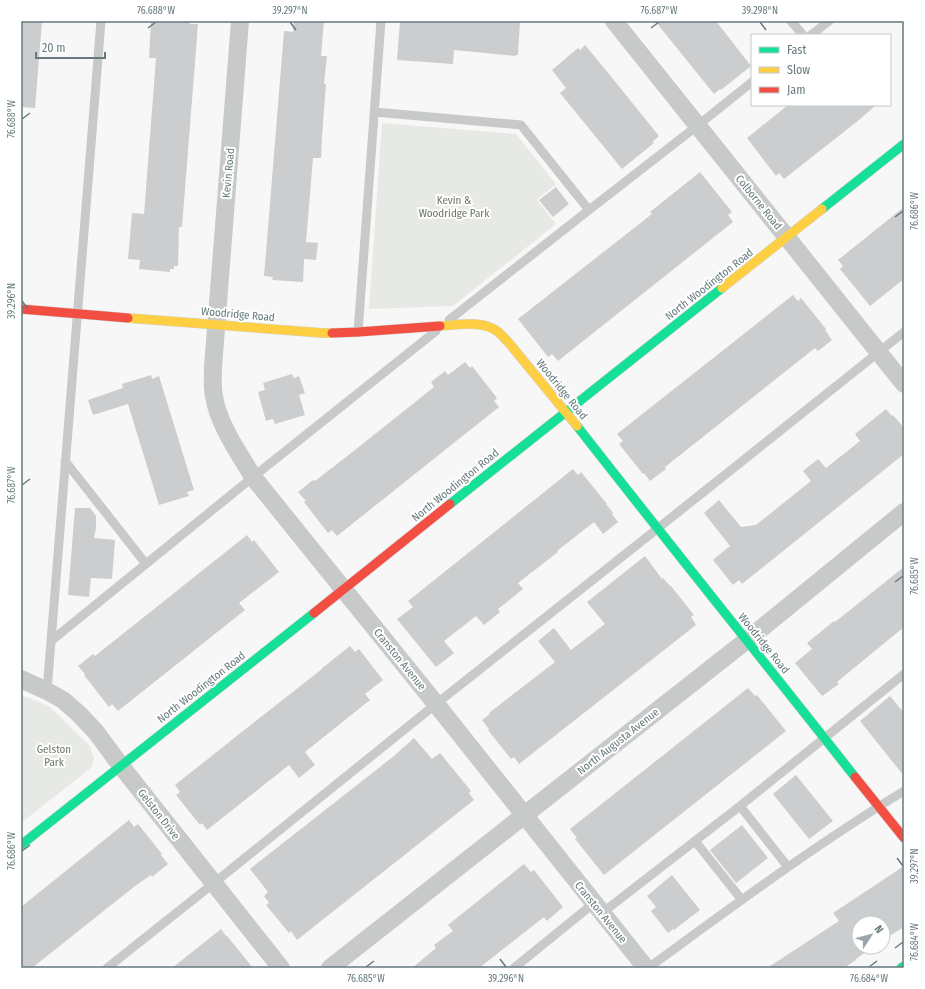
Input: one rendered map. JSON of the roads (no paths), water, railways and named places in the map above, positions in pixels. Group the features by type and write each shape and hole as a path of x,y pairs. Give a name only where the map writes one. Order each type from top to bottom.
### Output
{"street":[{"name":"Kevin Road","path":"216,324 240,21"},
{"name":"Colborne Road","path":"614,21 904,384"},
{"name":"North Woodington Road","path":"21,845 904,144"},
{"name":"Woodridge Road","path":"21,309 323,333 470,324 483,325 496,331 509,343 566,412 657,529 904,838"},
{"name":"Cranston Avenue","path":"216,324 213,367 214,396 220,418 253,477 647,968"},
{"name":"North Augusta Avenue","path":"330,968 746,640 904,512"},
{"name":"Gelston Drive","path":"21,679 47,690 62,700 79,714 96,732 121,766 281,968"}],"lane":[{"path":"47,690 101,21"},
{"path":"358,332 381,21"},
{"path":"792,21 802,34"},
{"path":"812,34 829,21"},
{"path":"51,641 442,326 751,83"},
{"path":"374,112 521,125 589,210"},
{"path":"107,968 904,332"},
{"path":"65,461 146,564"},
{"path":"514,968 695,841 904,674"},
{"path":"647,968 788,867 904,790"},
{"path":"740,806 788,867"},
{"path":"695,841 742,900"}],"park label":[{"name":"Kevin & Woodridge Park","path":"454,206"},
{"name":"Gelston Park","path":"54,755"}]}
